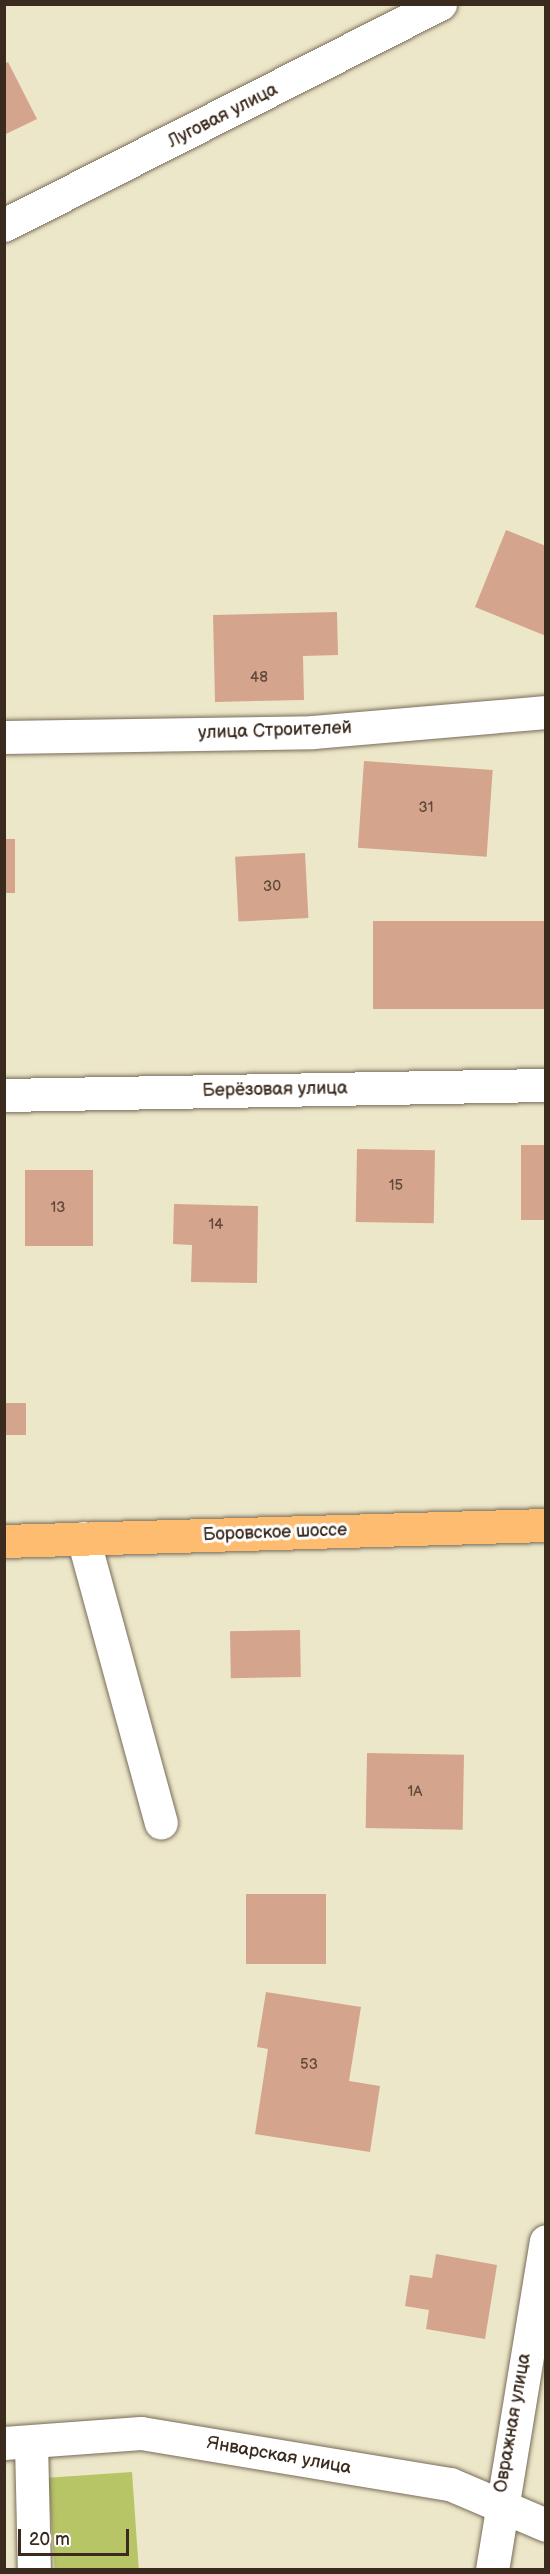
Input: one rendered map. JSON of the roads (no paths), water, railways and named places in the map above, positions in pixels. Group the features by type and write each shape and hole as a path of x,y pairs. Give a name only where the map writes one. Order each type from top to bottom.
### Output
{"main road":[{"name":"Боровское шоссе","path":"4,1541 546,1525"}],"street":[{"name":"Луговая улица","path":"4,225 440,4"},
{"name":"улица Строителей","path":"4,737 313,732 546,712"},
{"name":"Берёзовая улица","path":"4,1095 546,1085"},
{"path":"83,1538 161,1823"},
{"name":"Овражная улица","path":"492,2570 498,2503 546,2241"},
{"name":"Январская улица","path":"18,2443 108,2431 141,2433 450,2484 546,2525"},
{"path":"18,2443 34,2570"}]}
